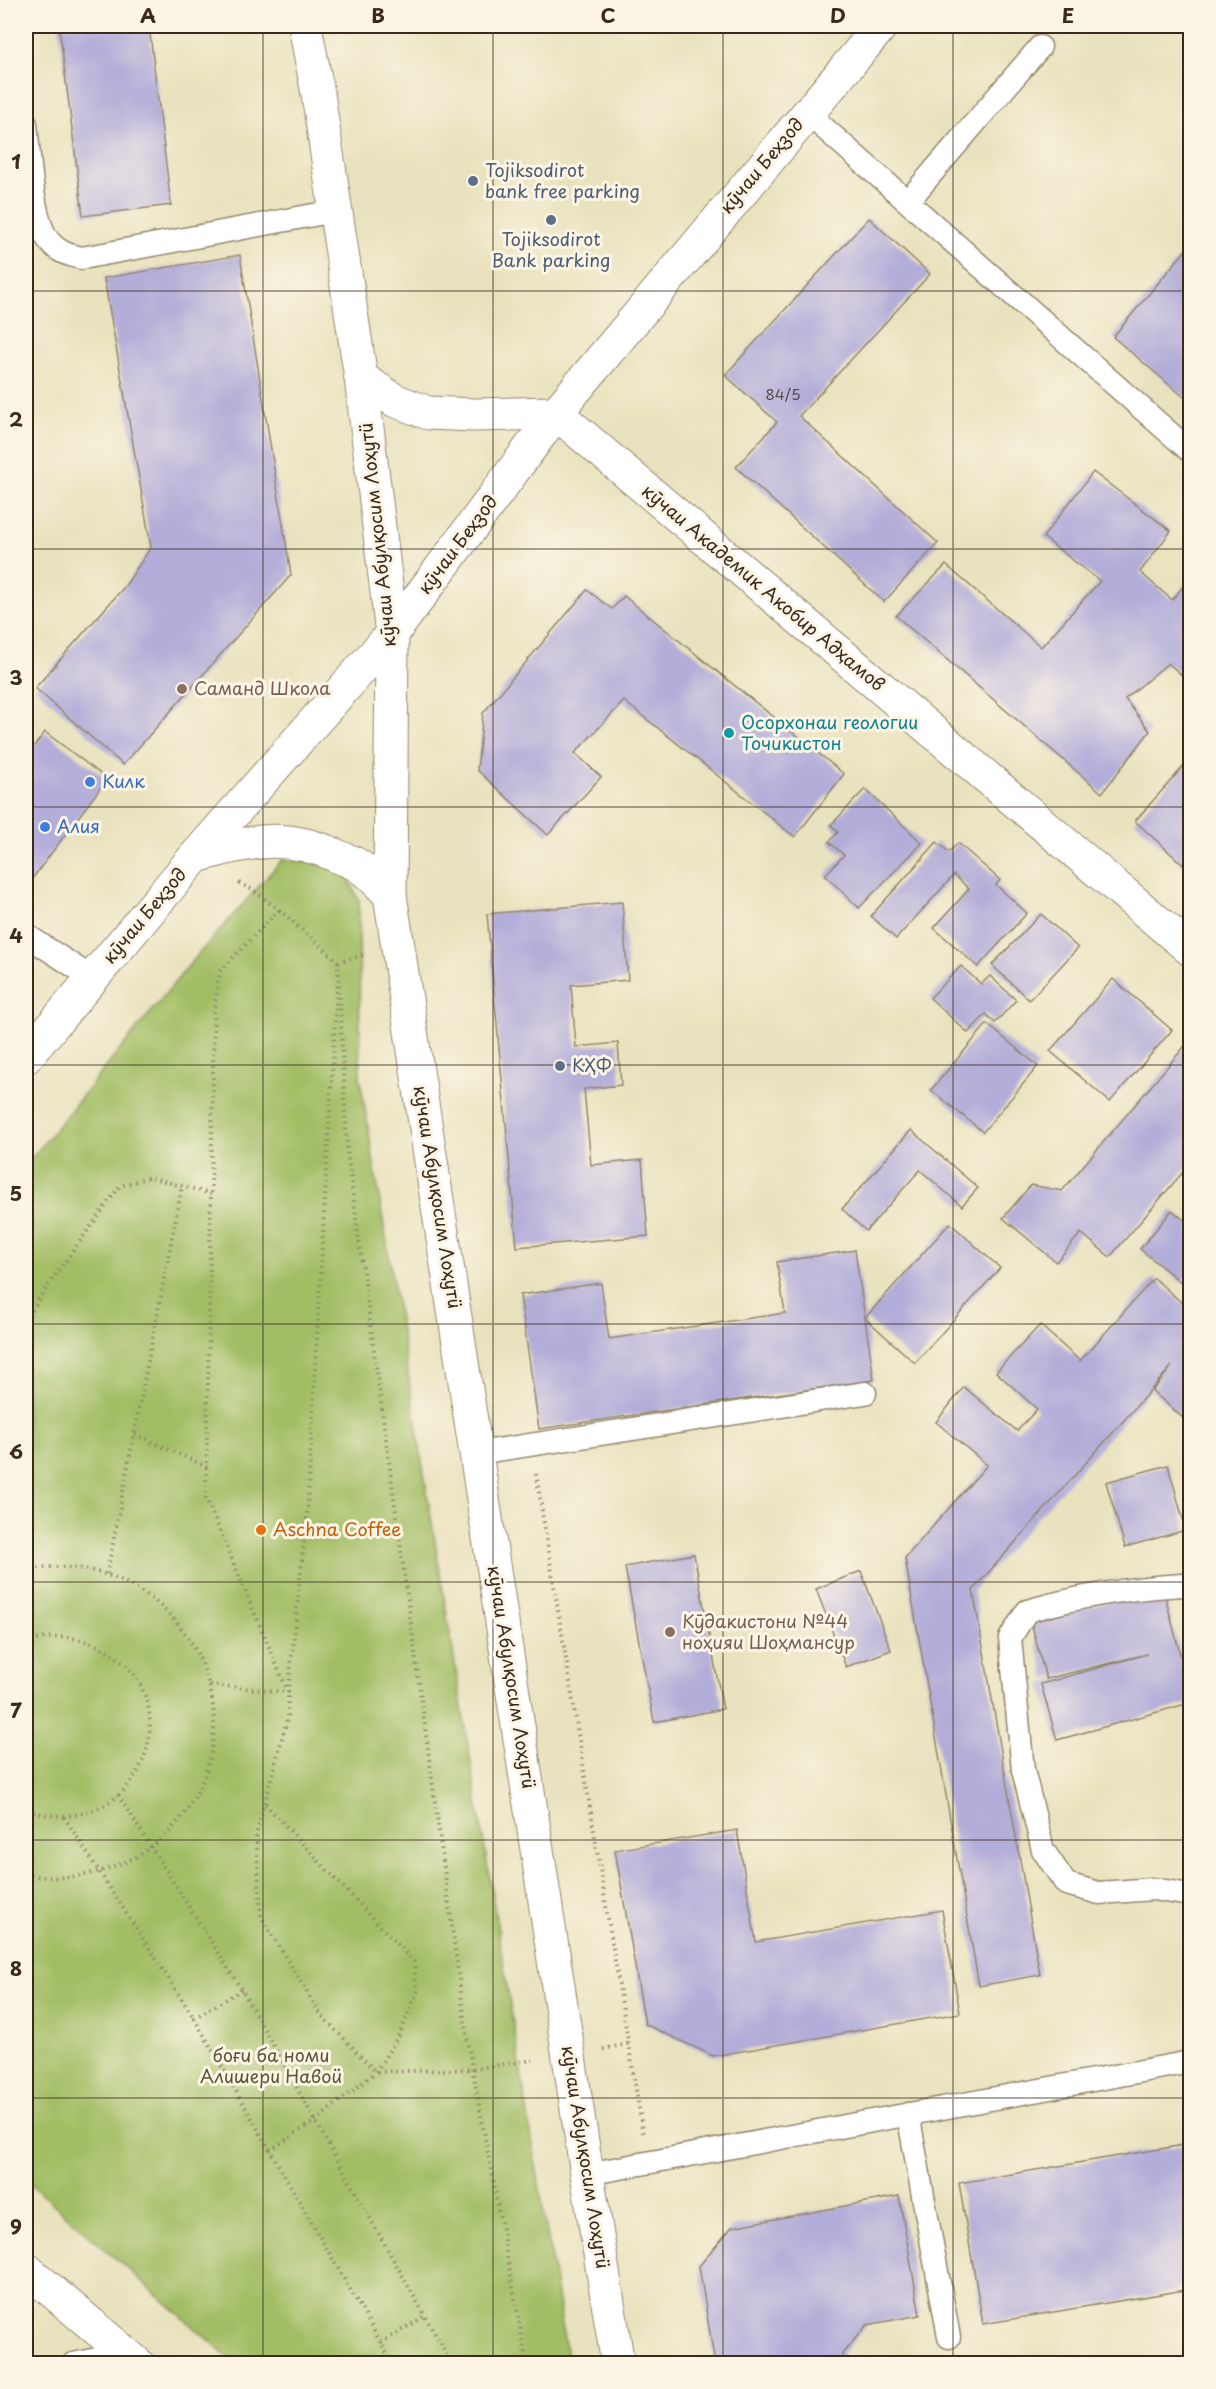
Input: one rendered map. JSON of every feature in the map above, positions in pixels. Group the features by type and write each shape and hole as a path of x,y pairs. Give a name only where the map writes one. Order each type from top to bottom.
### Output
{"street":[{"name":"кӯчаи Абулқосим Лоҳутӣ","path":"305,26 318,94 361,378 392,634 390,895 618,2364"},
{"name":"кӯчаи Беҳзод","path":"26,1057 194,857 392,634 556,413 881,26"},
{"path":"361,378 394,400 428,413 475,415 556,413"},
{"name":"кӯчаи Академик Акобир Адҳамов","path":"556,413 1191,950"},
{"path":"194,857 230,846 266,841 295,841 321,849 361,867 390,895"},
{"path":"26,2269 132,2358"}],"lane":[{"path":"908,201 1040,47"},
{"path":"807,113 1191,451"},
{"path":"26,124 39,224 49,241 62,253 82,258 335,211"},
{"path":"26,935 92,978"},
{"path":"477,1453 866,1393"},
{"path":"1182,1585 1061,1601 1026,1611 1010,1638 1023,1770 1043,1850 1066,1884 1099,1893 1153,1889 1191,1895"},
{"path":"587,2174 1191,2062"},
{"path":"908,2114 949,2337"},
{"path":"74,2364 132,2358"}],"path":[{"path":"194,857 253,890 338,961 347,1151 472,2069 527,2364"},
{"path":"279,910 220,971 214,1010 206,1498 288,1692"},
{"path":"338,961 397,947"},
{"path":"338,961 307,1514 288,1692 288,1716 256,1835 261,1917 321,2015 376,2072 472,2069 628,2044"},
{"path":"26,1321 44,1290 120,1186 148,1177 211,1194"},
{"path":"107,1574 182,1186"},
{"path":"135,1434 207,1467"},
{"path":"531,1444 648,2163"},
{"path":"26,1570 45,1566 76,1567 107,1574 136,1587 162,1605 183,1628 200,1655 210,1685 214,1714 213,1745 206,1774 193,1801 175,1825 152,1847 128,1862 99,1872 69,1878 26,1874"},
{"path":"26,1644 54,1638 78,1639 101,1647 115,1656 137,1680 146,1701 150,1724 148,1747 140,1769 127,1788 109,1803 88,1813 64,1818 42,1816 26,1810"},
{"path":"210,1685 288,1692"},
{"path":"118,1795 242,1990 452,2364"},
{"path":"264,1804 414,1962 417,1992 399,2035 376,2072 315,2121 270,2150"},
{"path":"64,1818 194,2018 393,2364"},
{"path":"194,2018 242,1990"},
{"path":"381,2343 425,2316"}],"green space":[{"name":"боғи ба номи Алишери Навоӣ","path":"282,860 315,861 345,871 359,901 360,1078 568,2363 235,2363 26,2180 26,1165 190,964"}],"building":[{"path":"59,26 149,26 171,205 83,216"},
{"path":"869,218 930,274 799,416 938,543 884,602 736,467 777,422 725,375"},
{"path":"1190,245 1190,402 1113,337"},
{"path":"240,255 291,575 123,765 35,688 125,586 151,547 104,278"},
{"path":"1093,472 1171,531 1140,572 1172,600 1190,578 1190,682 1168,663 1125,699 1150,731 1102,793 896,616 946,565 1041,647 1100,581 1043,537"},
{"name":"Осорхонаи геологии Точикистон","path":"587,590 612,609 624,596 844,774 795,837 624,701 575,753 601,777 548,835 477,770 483,713"},
{"path":"45,732 107,779 26,887 26,757"},
{"path":"1190,759 1190,871 1135,821"},
{"path":"865,789 922,843 859,908 825,875 844,855 829,842 838,832 831,825"},
{"path":"937,842 949,852 958,843 1000,880 996,885 1027,913 978,967 934,928 969,889 954,875 896,939 871,916"},
{"name":"КҲФ","path":"622,902 628,980 571,985 576,1047 618,1043 621,1085 584,1089 591,1165 642,1160 648,1236 517,1247 487,914"},
{"path":"1041,914 1078,948 1029,1000 992,965"},
{"path":"961,966 981,984 990,976 1016,1000 995,1023 986,1014 968,1033 930,998"},
{"path":"1113,979 1172,1030 1110,1102 1050,1051"},
{"path":"987,1024 1038,1066 983,1132 931,1090"},
{"path":"1190,1040 1190,1164 1110,1257 1081,1233 1056,1262 1003,1218 1031,1185 1062,1191"},
{"path":"911,1130 978,1188 962,1206 920,1170 866,1231 842,1209"},
{"path":"1172,1210 1190,1225 1190,1273 1182,1283 1140,1249"},
{"path":"950,1223 1000,1268 915,1363 865,1318"},
{"path":"855,1250 874,1380 539,1429 520,1295 601,1283 609,1339 785,1313 777,1262"},
{"path":"1154,1278 1190,1310 1190,1424 1152,1391 1172,1366 973,1590 1040,1975 979,1986 905,1558 987,1465 936,1422 964,1387 1017,1431 1037,1409 996,1372 1040,1325 1080,1361"},
{"path":"1168,1465 1186,1530 1125,1547 1106,1482"},
{"path":"694,1554 723,1709 654,1722 625,1567"},
{"path":"861,1571 891,1650 846,1667 816,1589"},
{"path":"1163,1588 1190,1692 1190,1703 1057,1740 1041,1684 1147,1654 1046,1679 1031,1622"},
{"path":"737,1830 756,1942 942,1910 960,2013 713,2056 645,2024 615,1850"},
{"path":"1190,2144 1190,2289 983,2324 959,2183"},
{"path":"899,2196 920,2315 867,2325 842,2354 844,2364 715,2364 699,2266 732,2227"}],"place":[{"name":"Tojiksodirot bank free parking","path":"473,181"},
{"name":"Tojiksodirot Bank parking","path":"551,220"},
{"name":"Саманд Школа","path":"182,689"},
{"name":"Осорхонаи геологии Точикистон","path":"729,733"},
{"name":"Килк","path":"90,782"},
{"name":"Алия","path":"45,827"},
{"name":"КҲФ","path":"560,1066"},
{"name":"Aschna Coffee","path":"261,1530"},
{"name":"Кӯдакистони №44 ноҳияи Шоҳмансур","path":"670,1632"}]}
